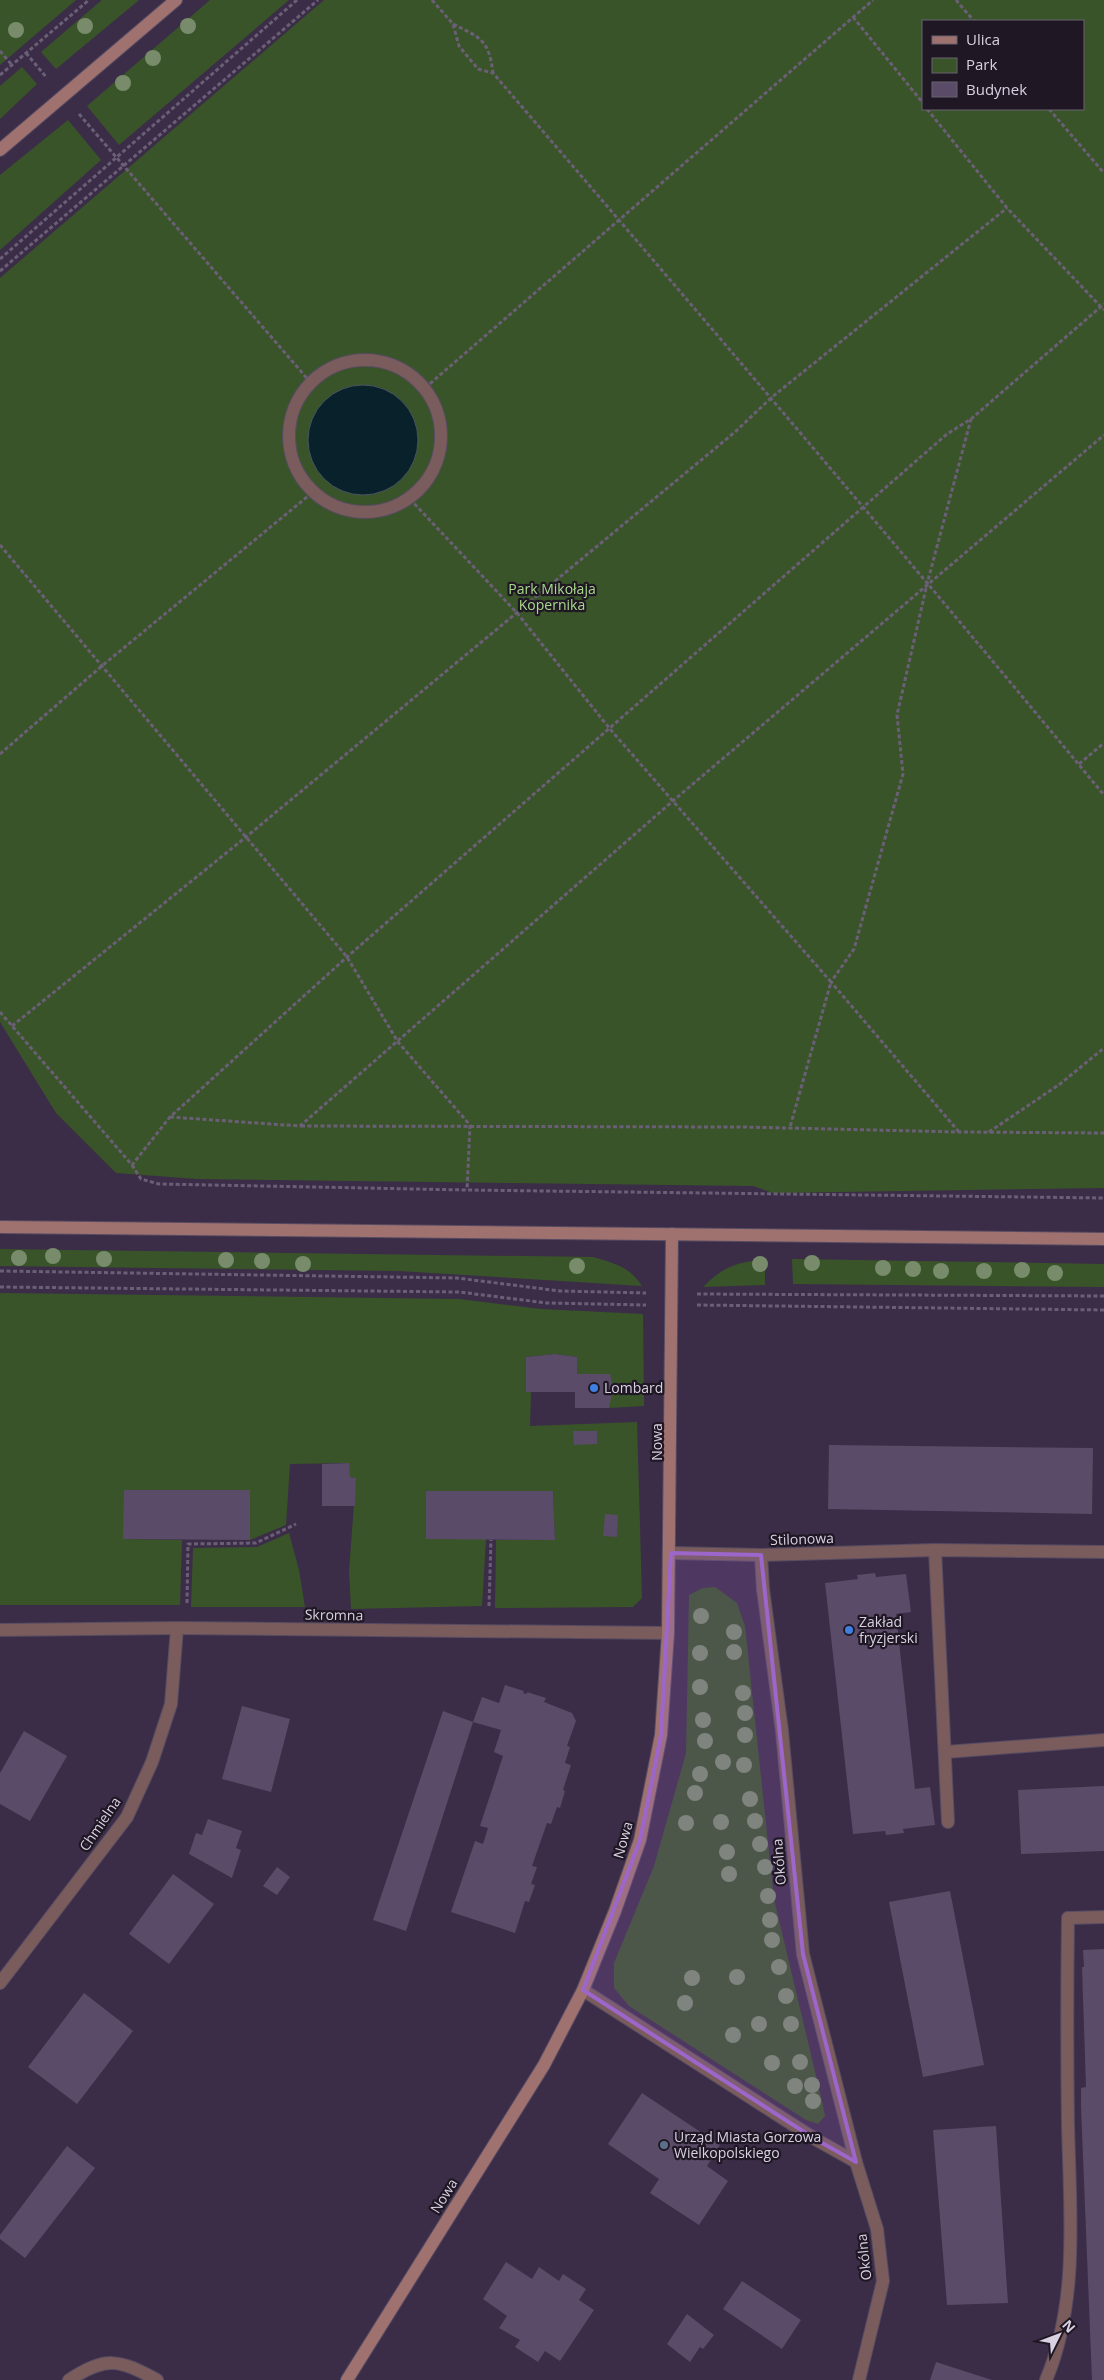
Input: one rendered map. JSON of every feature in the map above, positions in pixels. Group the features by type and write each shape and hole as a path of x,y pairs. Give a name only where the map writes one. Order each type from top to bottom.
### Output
{"street":[{"path":"0,150 176,0"},
{"path":"356,360 382,361 406,371 426,388 438,410 442,434 439,459 427,481 410,499 386,510 360,513 335,507 313,492 298,473 290,450 290,426 294,410 297,402 311,383 332,368 356,360"},
{"path":"0,1227 1104,1239"},
{"name":"Nowa","path":"347,2380 544,2065 583,1990 615,1911 640,1840 661,1735 668,1633 671,1553 672,1234"},
{"path":"935,1550 948,1822"},
{"name":"Stilonowa","path":"671,1553 761,1555 935,1550 1104,1552"},
{"name":"Okólna","path":"761,1555 763,1589 782,1731 803,1954 856,2162 877,2229 884,2281 859,2380"},
{"name":"Skromna","path":"0,1630 177,1628 668,1633"},
{"name":"Chmielna","path":"0,1983 127,1817 152,1762 171,1704 177,1628"},
{"path":"946,1752 1104,1740"},
{"path":"1046,2380 1054,2360 1071,2270 1067,2051 1068,1918 1104,1917"},
{"path":"583,1990 815,2139 856,2162"},
{"path":"69,2380 95,2364 108,2362 123,2364 157,2380"}],"path":[{"path":"0,75 89,0"},
{"path":"0,260 297,0"},
{"path":"0,271 318,0"},
{"path":"432,0 452,24 459,46 478,69 493,73"},
{"path":"426,388 873,0"},
{"path":"956,0 973,20"},
{"path":"853,17 922,102"},
{"path":"452,24 477,36 490,50 493,73 772,397 1104,794"},
{"path":"0,51 12,65"},
{"path":"26,54 311,383"},
{"path":"928,110 1007,208 1102,305 1104,310"},
{"path":"1050,110 1104,173"},
{"path":"12,1026 246,837 517,613 734,432 772,397 1007,208"},
{"path":"132,1165 170,1117 347,957 947,434 970,419 1102,305"},
{"path":"790,1128 831,982 854,949 903,774 897,715 927,584 970,419"},
{"path":"300,1126 674,800 1104,435"},
{"path":"0,754 103,665 313,492"},
{"path":"410,499 517,613 610,729 674,800 960,1132"},
{"path":"0,545 347,957 398,1042 470,1125 467,1190"},
{"path":"1078,764 1104,743"},
{"path":"0,1012 132,1165 141,1179 159,1184 1104,1198"},
{"path":"988,1132 1060,1084 1104,1048"},
{"path":"170,1117 300,1126 470,1125 1104,1133"},
{"path":"0,1272 457,1278 560,1291 673,1299 1104,1310"},
{"path":"0,1287 459,1292 547,1303 646,1305 673,1299 1104,1296"},
{"path":"646,1305 646,1314"},
{"path":"187,1607 188,1544 256,1543 296,1524"},
{"path":"489,1614 491,1540"}],"highlighted area":[{"path":"671,1553 761,1555 803,1954 856,2162 815,2139 583,1990 640,1840 661,1735"}],"green space":[{"path":"0,0 76,0 0,65"},
{"path":"102,0 139,0 56,69 41,52"},
{"path":"210,0 289,0 119,145 87,106"},
{"name":"Park Mikołaja Kopernika","path":"324,0 1104,0 1104,1188 773,1193 753,1186 197,1179 116,1173 56,1113 0,1022 0,278"},
{"path":"22,67 37,84 0,119 0,86"},
{"path":"68,120 101,160 0,250 0,175"},
{"path":"0,1249 593,1257 627,1270 642,1286 399,1271 0,1266"},
{"path":"765,1259 765,1285 703,1287 731,1266"},
{"path":"792,1259 1104,1264 1104,1287 793,1284"},
{"path":"0,1293 459,1299 541,1309 643,1314 644,1406 609,1408 610,1374 577,1374 577,1357 555,1354 526,1357 526,1391 531,1392 530,1426 637,1422 642,1598 633,1607 495,1608 496,1540 555,1540 553,1491 427,1491 486,1539 482,1606 351,1609 349,1571 356,1478 350,1477 348,1463 290,1464 286,1525 250,1540 250,1490 124,1490 124,1539 182,1540 180,1605 0,1605"},
{"path":"289,1533 299,1570 305,1607 191,1607 193,1548 257,1547"},
{"path":"715,1587 737,1603 745,1626 774,1899 823,2105 825,2116 818,2124 806,2120 629,2006 614,1988 614,1963 654,1866 686,1753 689,1595 703,1588"}],"water":[{"path":"363,385 384,389 402,401 414,419 418,440 414,461 402,479 384,491 363,495 342,491 324,479 312,461 308,440 312,419 324,401 342,389"}],"building":[{"path":"555,1354 577,1357 577,1374 610,1374 613,1388 609,1408 575,1408 575,1392 526,1392 526,1357"},
{"path":"573,1431 597,1431 597,1444 574,1445"},
{"path":"829,1445 1093,1448 1092,1514 828,1509"},
{"path":"349,1463 350,1477 356,1478 355,1506 322,1506 322,1464"},
{"path":"124,1490 250,1490 250,1540 123,1539"},
{"path":"426,1491 553,1491 555,1540 426,1539"},
{"path":"605,1514 618,1515 617,1537 603,1536"},
{"path":"875,1573 876,1577 906,1574 911,1612 896,1614 915,1789 930,1787 935,1825 903,1829 904,1833 886,1835 885,1831 853,1834 825,1583 858,1579 857,1575"},
{"path":"505,1685 524,1691 523,1693 527,1694 527,1692 546,1698 544,1702 572,1713 576,1721 567,1746 570,1747 565,1763 571,1765 563,1790 565,1791 560,1808 557,1807 551,1824 547,1823 532,1866 537,1867 531,1884 535,1885 529,1902 525,1901 515,1933 451,1912 475,1841 483,1844 488,1828 480,1826 503,1756 494,1752 501,1730 473,1722 482,1697 499,1703"},
{"path":"242,1706 290,1719 271,1792 222,1779"},
{"path":"443,1711 473,1722 406,1931 373,1920"},
{"path":"24,1731 67,1756 30,1821 0,1804 0,1773"},
{"path":"1104,1786 1104,1851 1021,1854 1018,1790"},
{"path":"208,1819 242,1831 236,1848 241,1850 232,1878 189,1854 196,1833 202,1835"},
{"path":"277,1867 290,1877 277,1895 263,1886"},
{"path":"173,1874 214,1904 169,1964 129,1934"},
{"path":"950,1891 984,2065 923,2077 889,1902"},
{"path":"1104,1949 1104,2380 1092,2380 1081,2107 1081,2088 1086,2087 1082,1967 1084,1967 1083,1950"},
{"path":"84,1993 133,2031 77,2104 28,2067"},
{"name":"Urząd Miasta Gorzowa Wielkopolskiego","path":"642,2093 720,2145 707,2166 728,2181 699,2225 650,2193 659,2179 608,2144"},
{"path":"996,2126 1008,2303 947,2305 933,2130"},
{"path":"67,2146 95,2168 25,2258 0,2239 0,2235"},
{"path":"506,2262 532,2279 539,2267 559,2281 563,2274 586,2289 579,2300 594,2310 560,2361 545,2351 538,2362 515,2347 520,2340 499,2328 507,2316 483,2299"},
{"path":"742,2281 801,2320 782,2349 723,2309"},
{"path":"687,2314 714,2335 703,2349 700,2347 690,2362 667,2344"},
{"path":"936,2362 992,2380 930,2380"}],"place":[{"name":"Lombard","path":"594,1388"},
{"name":"Zakład fryzjerski","path":"849,1630"},
{"name":"Urząd Miasta Gorzowa Wielkopolskiego","path":"664,2145"}]}
